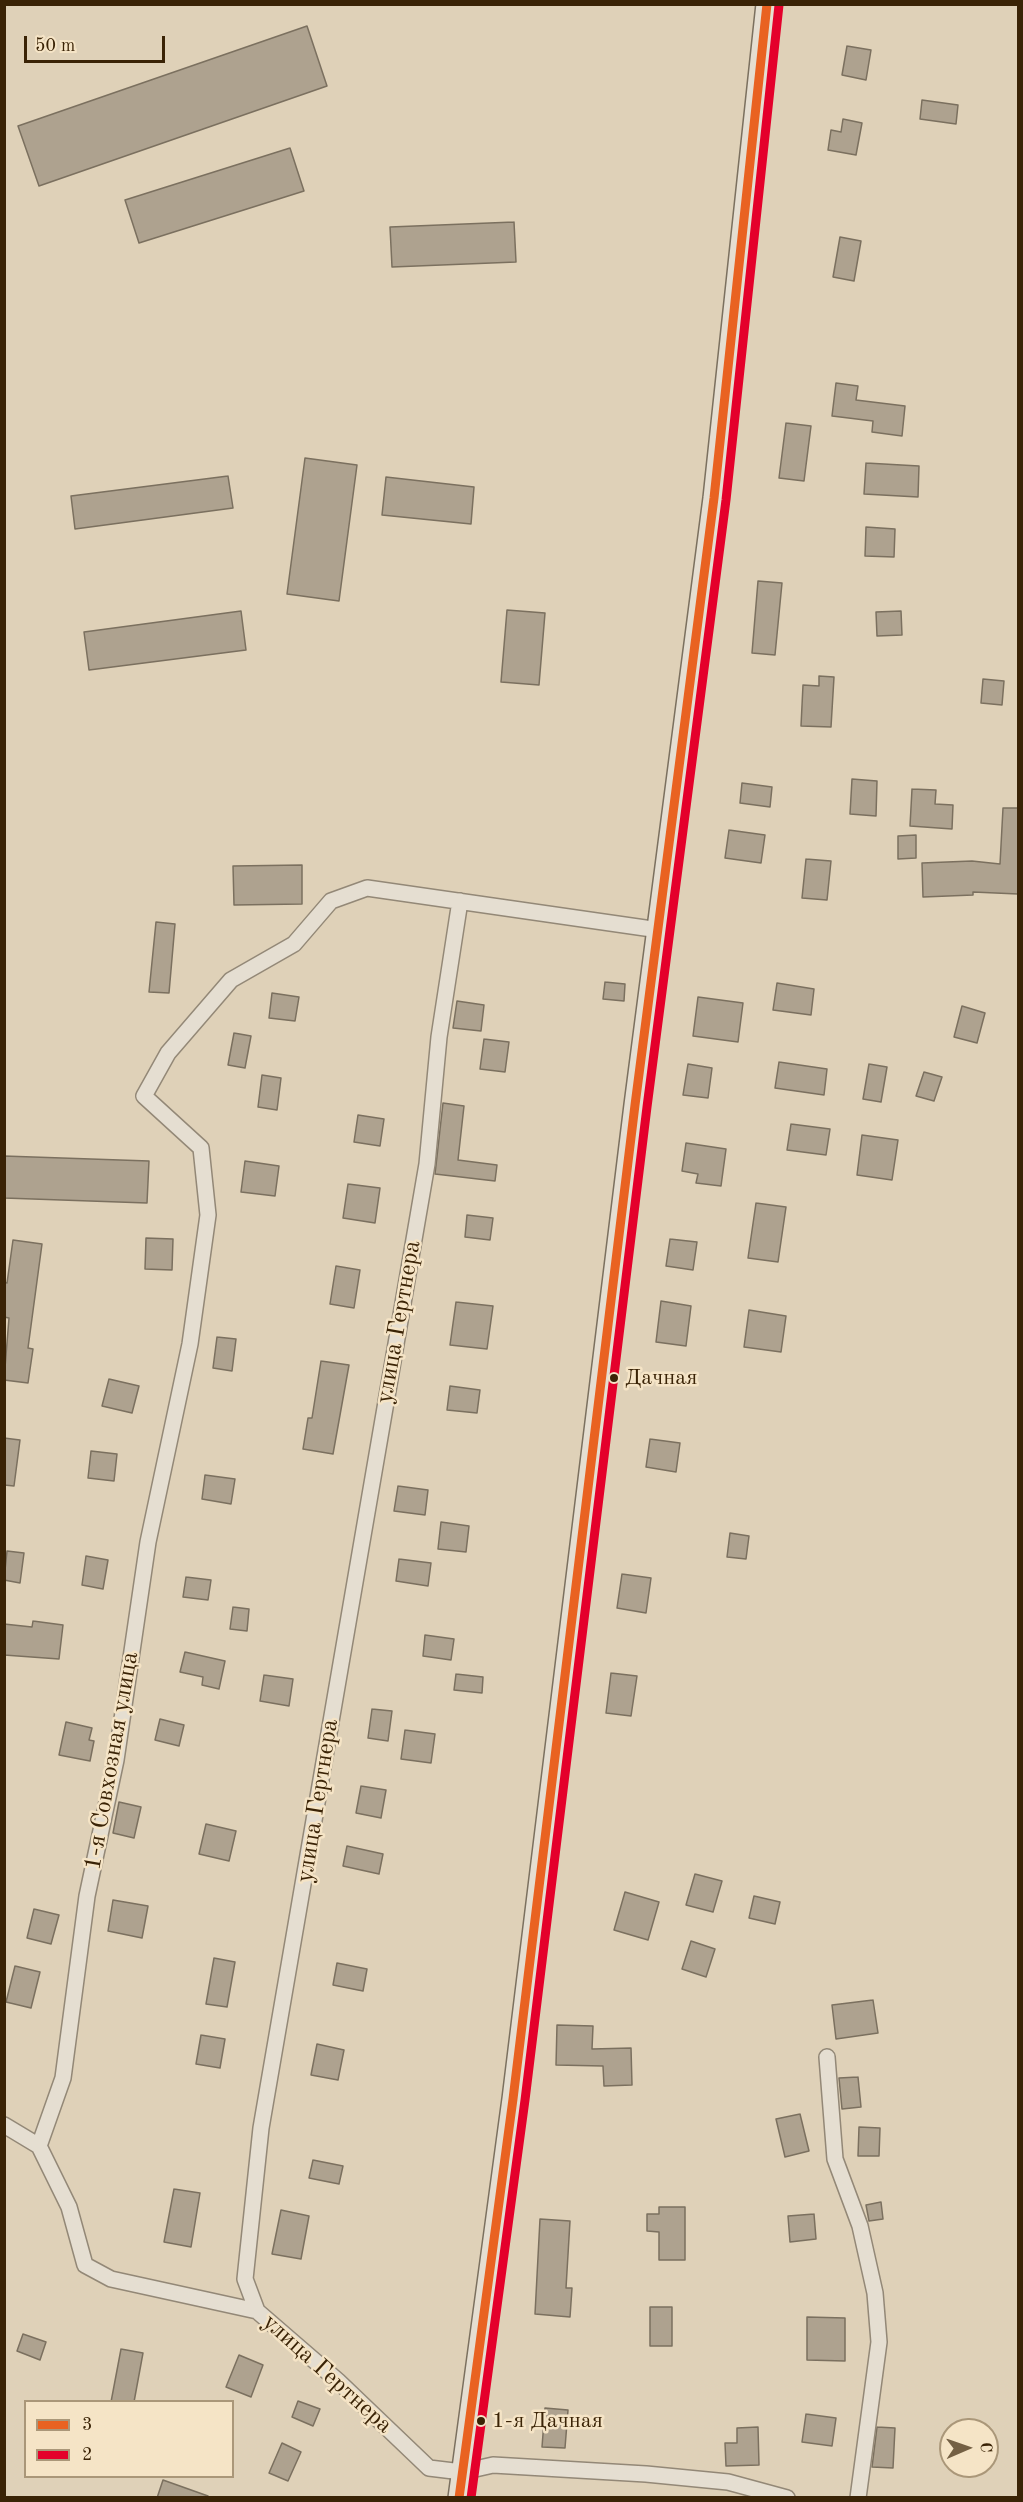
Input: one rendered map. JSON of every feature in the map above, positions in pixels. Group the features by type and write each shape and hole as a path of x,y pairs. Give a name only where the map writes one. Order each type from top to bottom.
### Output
{"main road":[{"path":"459,2498 513,2099 715,486 766,4"}],"street":[{"name":"1-я Совхозная улица","path":"39,2146 63,2078 87,1896 116,1761 148,1542 190,1344 208,1215 201,1148 144,1096 168,1053 231,980 294,944 331,900 367,888 459,901"},
{"path":"459,901 659,930"},
{"name":"улица Гертнера","path":"459,901 439,1037 427,1164 261,2128 245,2279 257,2311 338,2381 429,2468 462,2472 493,2465 646,2474 728,2482 788,2498"},
{"path":"827,2057 835,2159 860,2226 875,2293 879,2342 858,2498"},
{"path":"4,2125 39,2146 69,2207 85,2265 111,2279 257,2311"}],"building":[{"path":"307,26 327,86 39,186 18,126"},
{"path":"847,46 871,50 866,80 842,75"},
{"path":"922,100 958,105 956,124 920,119"},
{"path":"843,119 862,123 856,155 828,150 831,130 841,132"},
{"path":"290,148 304,191 139,243 125,200"},
{"path":"514,222 516,262 392,267 390,227"},
{"path":"840,237 861,241 854,281 833,277"},
{"path":"836,383 858,386 856,400 905,406 902,436 872,432 873,421 832,416"},
{"path":"786,423 811,426 804,481 779,478"},
{"path":"305,458 357,465 339,601 287,594"},
{"path":"866,463 919,466 918,497 864,494"},
{"path":"228,476 233,508 75,529 71,496"},
{"path":"386,477 474,487 471,524 382,515"},
{"path":"866,527 895,529 894,557 865,556"},
{"path":"758,581 782,583 775,655 752,653"},
{"path":"507,610 545,613 539,685 501,682"},
{"path":"241,611 246,650 89,670 84,632"},
{"path":"901,611 902,635 877,636 876,612"},
{"path":"819,676 834,677 831,727 801,726 803,685 819,686"},
{"path":"983,679 1004,681 1002,705 981,703"},
{"path":"852,779 877,781 876,816 850,814"},
{"path":"742,783 772,787 770,807 740,803"},
{"path":"912,789 936,790 935,804 953,805 952,829 910,826"},
{"path":"1003,808 1018,808 1018,894 973,892 973,895 923,897 922,863 972,861 1000,864"},
{"path":"729,830 765,835 761,863 725,858"},
{"path":"916,835 916,858 898,859 898,836"},
{"path":"806,859 831,861 827,900 802,898"},
{"path":"302,865 302,904 234,905 233,866"},
{"path":"156,922 175,924 169,993 149,992"},
{"path":"605,982 625,984 624,1001 603,999"},
{"path":"777,983 814,989 811,1015 773,1010"},
{"path":"272,993 299,997 295,1021 269,1018"},
{"path":"698,997 743,1003 738,1042 693,1036"},
{"path":"457,1001 484,1005 481,1031 453,1028"},
{"path":"962,1006 985,1013 977,1043 954,1037"},
{"path":"234,1033 251,1036 245,1068 228,1065"},
{"path":"484,1039 509,1042 505,1072 480,1069"},
{"path":"779,1062 827,1069 824,1095 775,1088"},
{"path":"688,1064 712,1068 708,1098 683,1095"},
{"path":"869,1064 887,1067 881,1102 863,1099"},
{"path":"924,1072 942,1077 934,1101 916,1096"},
{"path":"262,1075 281,1078 277,1110 258,1107"},
{"path":"443,1103 464,1106 458,1160 497,1165 495,1181 435,1174"},
{"path":"358,1115 384,1119 380,1146 354,1142"},
{"path":"791,1124 830,1129 826,1155 787,1150"},
{"path":"862,1135 898,1140 892,1180 857,1175"},
{"path":"686,1143 726,1149 721,1186 696,1183 698,1174 682,1171"},
{"path":"4,1156 149,1161 147,1203 4,1198"},
{"path":"245,1161 279,1166 275,1196 241,1192"},
{"path":"348,1184 380,1188 375,1223 343,1218"},
{"path":"756,1203 786,1207 778,1262 748,1258"},
{"path":"467,1215 493,1218 490,1240 465,1237"},
{"path":"146,1238 173,1239 172,1270 145,1269"},
{"path":"670,1239 697,1242 693,1270 666,1266"},
{"path":"13,1240 42,1244 28,1348 33,1349 28,1383 4,1380 9,1318 4,1317 4,1282 7,1283"},
{"path":"336,1266 360,1270 354,1308 330,1304"},
{"path":"661,1301 691,1306 686,1346 656,1342"},
{"path":"456,1302 493,1306 487,1349 450,1345"},
{"path":"749,1310 786,1316 781,1352 744,1347"},
{"path":"217,1337 236,1339 232,1371 213,1368"},
{"path":"321,1361 349,1365 333,1454 303,1449 308,1418 312,1418"},
{"path":"109,1379 139,1386 132,1413 102,1406"},
{"path":"450,1386 480,1390 477,1413 447,1410"},
{"path":"4,1438 20,1440 14,1486 4,1485"},
{"path":"650,1439 680,1443 676,1472 646,1467"},
{"path":"91,1451 117,1454 114,1481 88,1478"},
{"path":"205,1475 235,1479 231,1504 202,1499"},
{"path":"398,1486 428,1490 425,1515 394,1511"},
{"path":"441,1522 469,1526 466,1552 438,1549"},
{"path":"730,1533 749,1536 746,1559 727,1557"},
{"path":"7,1551 24,1553 20,1583 4,1580"},
{"path":"86,1556 108,1560 103,1589 82,1585"},
{"path":"399,1559 431,1563 428,1586 396,1581"},
{"path":"622,1574 651,1578 646,1613 617,1608"},
{"path":"186,1577 211,1580 208,1600 183,1597"},
{"path":"233,1607 249,1609 247,1631 230,1629"},
{"path":"33,1621 63,1625 59,1659 4,1655 4,1624 32,1627"},
{"path":"425,1635 454,1639 451,1660 423,1656"},
{"path":"185,1652 225,1661 219,1689 202,1685 203,1677 180,1672"},
{"path":"611,1673 637,1676 631,1716 606,1713"},
{"path":"456,1674 483,1677 482,1693 454,1690"},
{"path":"264,1675 293,1679 289,1706 260,1701"},
{"path":"372,1709 392,1711 388,1741 368,1738"},
{"path":"160,1719 184,1725 179,1746 155,1740"},
{"path":"66,1722 92,1728 89,1740 94,1741 90,1761 59,1755"},
{"path":"405,1730 435,1734 431,1763 401,1759"},
{"path":"361,1786 386,1790 381,1818 356,1813"},
{"path":"119,1802 141,1807 134,1838 113,1833"},
{"path":"206,1824 236,1831 229,1861 199,1854"},
{"path":"347,1846 383,1854 379,1874 343,1866"},
{"path":"695,1874 722,1881 713,1912 686,1905"},
{"path":"625,1892 659,1902 648,1940 614,1930"},
{"path":"754,1896 780,1902 775,1924 749,1918"},
{"path":"113,1900 148,1906 142,1938 108,1931"},
{"path":"34,1909 59,1915 51,1944 27,1938"},
{"path":"691,1941 715,1949 706,1977 682,1969"},
{"path":"214,1958 235,1962 227,2007 206,2004"},
{"path":"337,1963 367,1969 363,1991 333,1985"},
{"path":"15,1966 40,1972 31,2008 6,2002"},
{"path":"873,2000 878,2033 836,2039 832,2005"},
{"path":"557,2025 593,2026 592,2049 631,2048 632,2085 604,2086 603,2066 556,2065"},
{"path":"201,2035 225,2039 220,2068 196,2064"},
{"path":"317,2044 344,2050 338,2080 311,2075"},
{"path":"858,2077 861,2107 842,2109 839,2078"},
{"path":"800,2114 809,2151 785,2157 776,2119"},
{"path":"859,2127 880,2128 879,2156 858,2156"},
{"path":"313,2160 343,2166 339,2184 309,2178"},
{"path":"174,2189 200,2193 191,2247 164,2242"},
{"path":"881,2202 883,2219 869,2221 866,2205"},
{"path":"659,2207 685,2207 685,2260 659,2260 659,2232 647,2231 647,2214 659,2214"},
{"path":"281,2210 309,2216 301,2259 272,2254"},
{"path":"814,2214 816,2239 790,2242 788,2216"},
{"path":"540,2219 570,2221 566,2288 572,2288 570,2317 535,2314"},
{"path":"650,2307 672,2307 672,2346 650,2346"},
{"path":"807,2317 845,2318 845,2361 807,2360"},
{"path":"23,2334 46,2342 40,2360 17,2351"},
{"path":"121,2349 143,2353 134,2400 111,2400"},
{"path":"239,2355 263,2365 251,2397 226,2387"},
{"path":"298,2401 320,2409 313,2426 292,2417"},
{"path":"545,2408 568,2410 565,2448 542,2447"},
{"path":"806,2414 836,2418 832,2446 802,2442"},
{"path":"758,2427 759,2465 726,2466 725,2443 737,2443 737,2428"},
{"path":"877,2427 895,2428 893,2468 872,2467"},
{"path":"282,2443 301,2452 288,2481 269,2473"},
{"path":"163,2480 208,2496 207,2498 157,2498"}],"transit line":[{"name":"3","path":"459,2498 513,2099 635,1105 714,498 767,4"},
{"name":"2","path":"471,2498 525,2100 647,1107 726,500 779,5"}],"place":[{"name":"Дачная","path":"614,1378"},
{"name":"1-я Дачная","path":"481,2421"}]}
